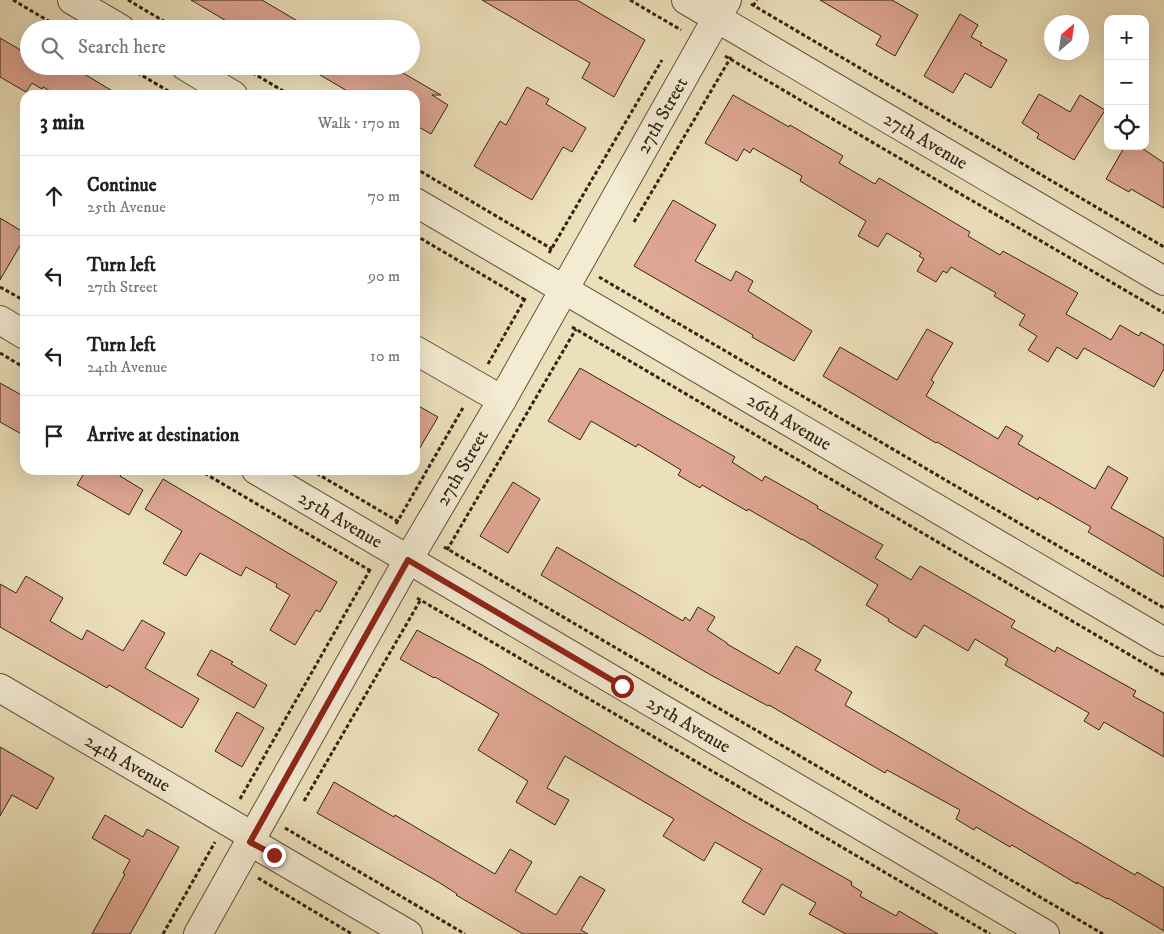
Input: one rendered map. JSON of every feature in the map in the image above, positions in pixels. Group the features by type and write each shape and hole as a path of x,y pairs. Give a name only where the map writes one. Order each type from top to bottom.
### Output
{"street":[{"path":"72,0 106,20"},
{"name":"27th Avenue","path":"686,10 730,7 1164,280"},
{"name":"27th Street","path":"198,934 408,560 730,7"},
{"path":"200,75 225,90"},
{"name":"26th Avenue","path":"420,205 1164,642"},
{"path":"0,320 20,332"},
{"path":"420,353 502,400"},
{"name":"25th Avenue","path":"264,475 1045,934"},
{"name":"24th Avenue","path":"0,688 408,934"}],"path":[{"path":"14,0 47,20"},
{"path":"128,0 162,20"},
{"path":"630,0 684,32"},
{"path":"730,7 1164,247"},
{"path":"674,38 680,29 686,10"},
{"path":"718,52 1164,314"},
{"path":"631,227 733,53"},
{"path":"545,260 665,54"},
{"path":"142,75 167,90"},
{"path":"256,75 282,90"},
{"path":"420,171 557,252"},
{"path":"420,239 531,303"},
{"path":"596,275 1164,608"},
{"path":"598,284 601,278"},
{"path":"0,287 20,298"},
{"path":"395,527 528,294"},
{"path":"444,556 579,324"},
{"path":"570,326 1164,675"},
{"path":"0,353 20,365"},
{"path":"208,475 376,574"},
{"path":"320,475 404,525"},
{"path":"442,546 1103,934"},
{"path":"239,801 373,564"},
{"path":"303,804 423,594"},
{"path":"414,596 990,934"},
{"path":"285,836 293,822"},
{"path":"283,827 465,934"},
{"path":"163,934 219,835"},
{"path":"255,876 352,934"}],"building":[{"path":"191,0 262,0 296,20 225,20"},
{"path":"482,0 577,0 645,40 614,97 582,78 590,63"},
{"path":"820,0 892,0 918,15 895,56 876,45 881,36"},
{"path":"960,14 978,25 971,37 982,43 980,45 1007,60 991,88 965,73 953,93 924,76"},
{"path":"0,38 20,50 20,75 86,75 111,90 48,90 43,87 42,89 32,83 27,90 23,90 0,77"},
{"path":"320,75 407,75 441,95 432,95 448,105 431,134 420,128 420,90 346,90"},
{"path":"527,87 549,99 546,104 586,128 572,152 563,147 532,200 474,166 500,121 506,125"},
{"path":"1039,94 1070,112 1080,95 1104,109 1074,160 1037,138 1039,134 1022,123"},
{"path":"733,95 843,156 839,163 875,184 879,178 970,232 968,236 1000,255 1003,251 1078,293 1066,314 1111,340 1120,325 1139,336 1141,332 1164,345 1164,369 1154,387 1084,348 1077,359 1057,347 1048,362 1028,350 1037,336 1019,325 1025,315 994,296 996,293 951,267 947,273 943,271 936,282 917,271 924,259 919,256 921,253 887,233 878,247 858,236 866,221 800,181 802,176 753,148 750,153 744,149 737,161 705,143"},
{"path":"1123,150 1145,150 1164,163 1164,208 1131,189 1129,192 1106,179"},
{"path":"673,200 716,225 695,261 731,281 736,271 753,281 748,291 812,331 794,361 634,266"},
{"path":"0,218 20,230 20,246 0,280"},
{"path":"927,329 953,343 931,380 934,382 926,396 998,439 1006,426 1023,436 1018,444 1095,489 1108,466 1128,478 1111,508 1164,538 1164,577 1088,532 1091,527 1039,497 1038,500 936,443 823,376 840,347 897,380"},
{"path":"580,368 735,457 732,462 762,481 765,476 883,545 875,558 911,580 920,566 1015,621 1011,627 1055,652 1057,647 1136,691 1133,696 1164,713 1164,757 1104,722 1099,730 1084,721 1089,713 1005,665 1008,659 975,639 968,651 924,625 916,638 866,605 878,585 748,509 747,511 702,485 700,488 678,475 681,470 638,444 636,447 591,421 580,440 548,421"},
{"path":"0,383 20,394 20,433 0,422"},
{"path":"420,407 438,417 420,448"},
{"path":"83,475 121,475 143,490 129,515 77,485"},
{"path":"163,479 337,582 320,612 316,610 295,645 270,630 290,595 276,587 277,584 246,567 241,576 200,553 186,576 163,563 182,531 145,509"},
{"path":"513,482 540,499 508,553 480,536"},
{"path":"557,547 683,621 685,617 690,621 698,607 715,617 707,630 727,644 779,674 796,646 821,660 815,670 852,692 845,705 1135,875 1137,872 1164,888 1164,931 1108,898 1077,882 1077,884 1012,845 1010,847 976,827 974,830 956,819 960,810 887,770 885,773 769,705 709,674 541,575"},
{"path":"26,576 63,598 50,621 82,640 87,630 123,651 142,620 165,633 145,668 199,699 182,728 109,685 107,688 0,627 0,584 16,593"},
{"path":"417,630 482,665 742,820 852,882 851,885 862,892 860,896 896,916 899,911 938,934 846,934 809,914 816,903 782,884 764,915 742,902 762,869 715,842 704,861 663,836 674,819 565,756 547,788 569,800 555,825 516,802 528,781 478,750 499,714 400,659"},
{"path":"211,650 267,685 254,708 197,675"},
{"path":"237,712 264,728 242,767 215,751"},
{"path":"0,747 54,778 37,809 12,795 0,816"},
{"path":"334,782 394,817 395,815 495,874 510,849 532,862 515,891 556,915 580,876 605,890 581,930 588,934 523,934 456,895 440,883 317,813"},
{"path":"105,815 143,837 147,829 179,847 130,934 92,934 125,874 123,873 130,860 92,838"}],"route":[{"path":"274,855 250,842 408,560 622,686"}]}
